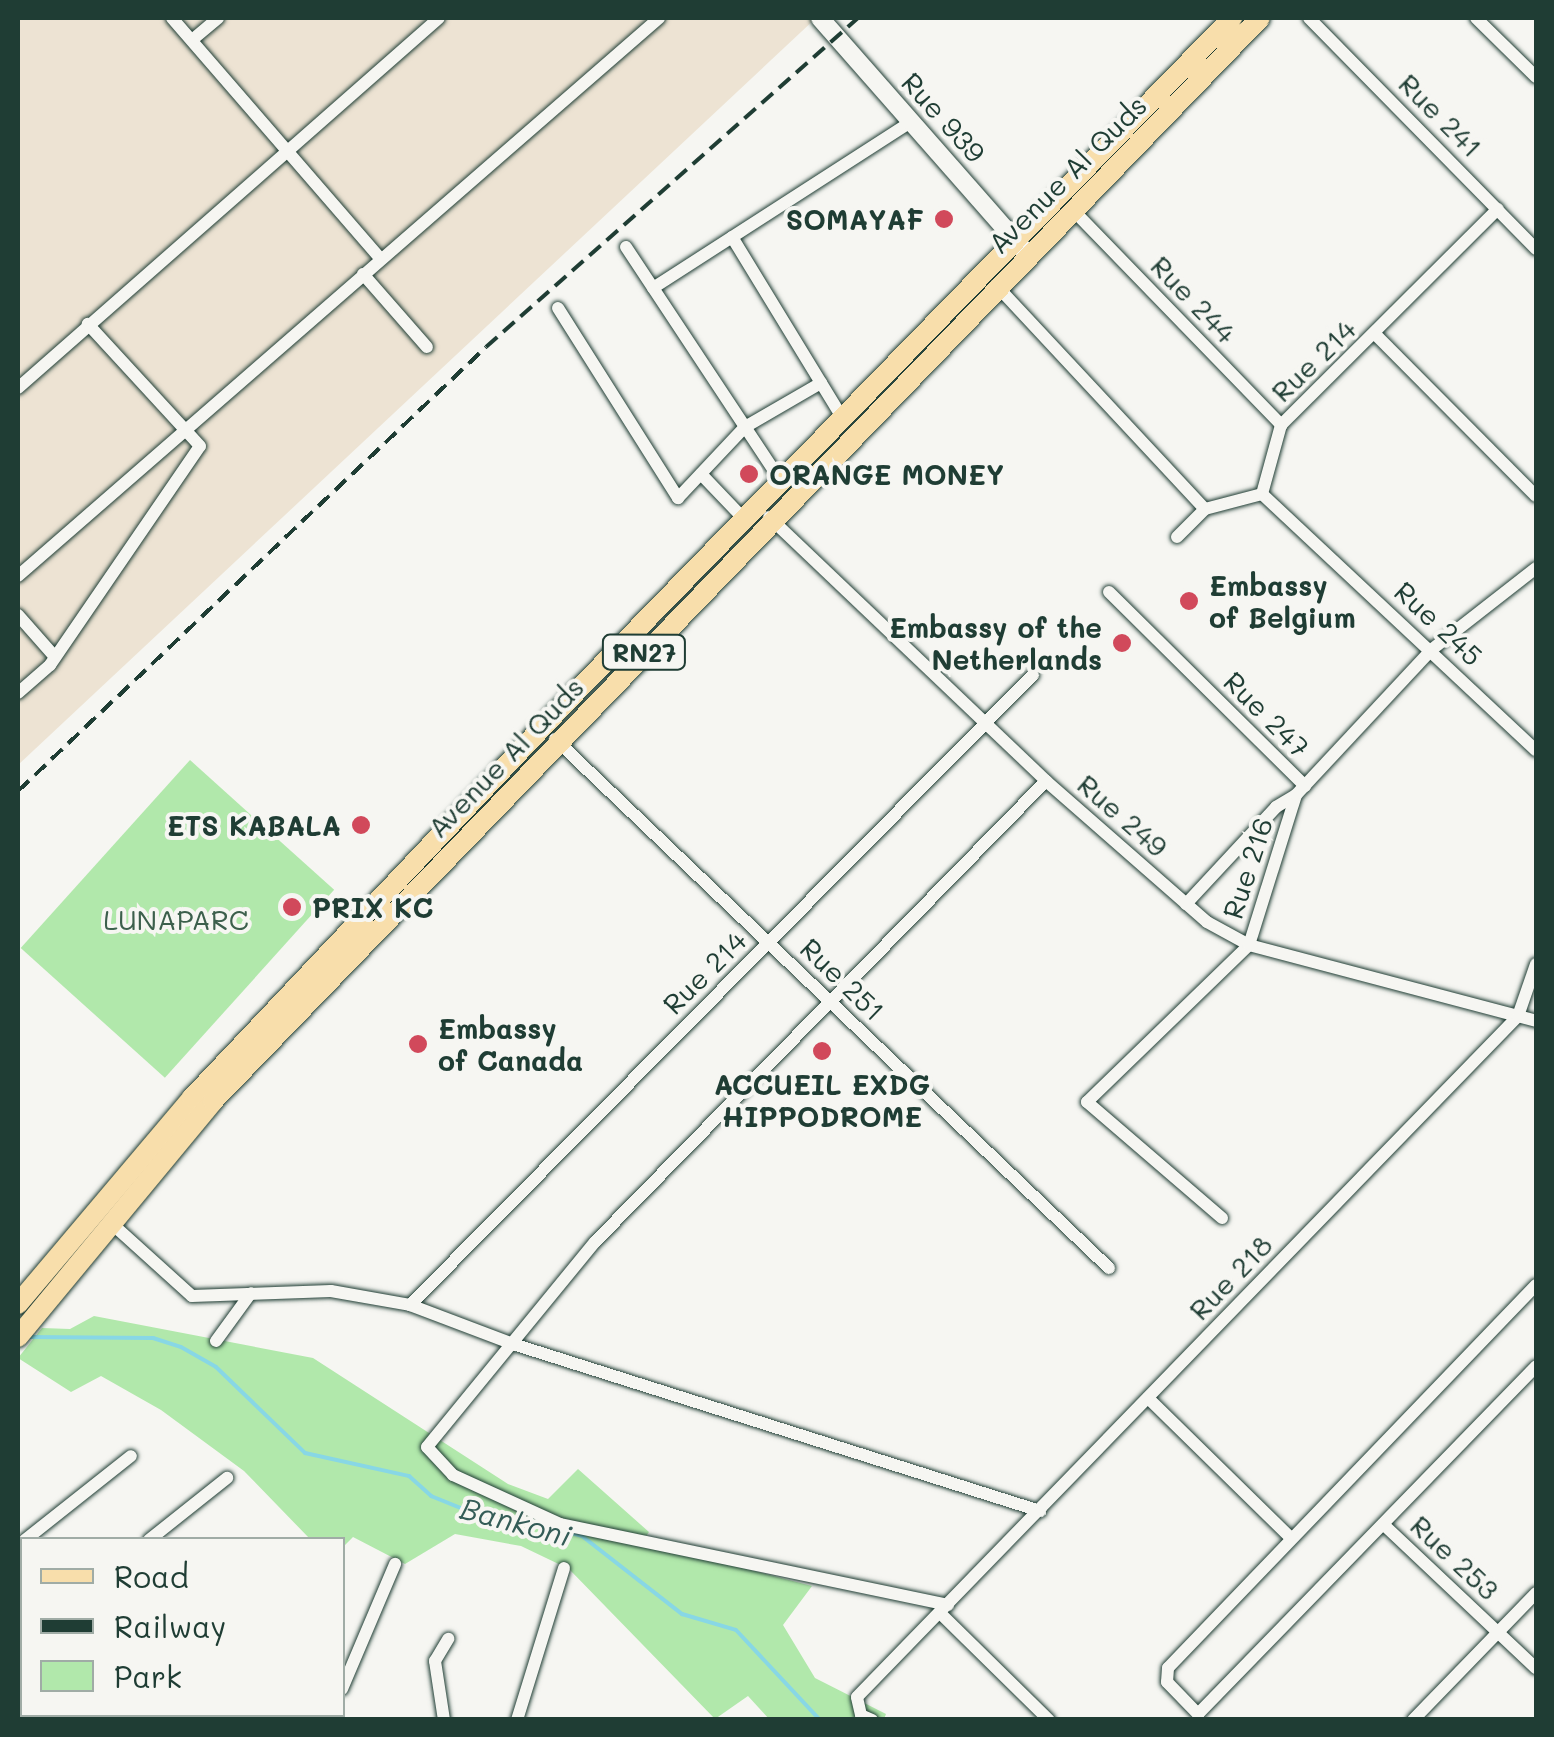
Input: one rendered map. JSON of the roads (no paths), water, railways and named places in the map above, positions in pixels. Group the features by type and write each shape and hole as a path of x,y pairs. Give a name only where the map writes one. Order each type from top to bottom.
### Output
{"main road":[{"name":"Rue 939","path":"820,18 1021,246"},
{"name":"Avenue Al Quds","path":"757,515 781,481 1021,246 1232,18"},
{"name":"Avenue Al Quds","path":"30,1298 110,1222 214,1102 550,734 757,515 996,285 1021,246 1072,209 1260,18"},
{"name":"Avenue Al Quds","path":"18,1337 30,1298 192,1098 550,734"}],"street":[{"path":"172,18 381,259"},
{"path":"192,40 218,18"},
{"path":"18,388 439,18"},
{"path":"18,576 658,18"},
{"name":"Rue 241","path":"1309,18 1536,249"},
{"path":"1476,18 1536,76"},
{"path":"653,288 911,122"},
{"name":"Rue 244","path":"1072,209 1281,425"},
{"name":"Rue 214","path":"1262,494 1281,425 1498,209"},
{"path":"732,237 842,418"},
{"path":"626,247 781,481"},
{"path":"364,274 427,347"},
{"path":"996,285 1205,509"},
{"path":"558,308 678,498 745,427 821,382"},
{"path":"18,693 55,657 200,446 88,324"},
{"path":"1375,334 1536,496"},
{"name":"Rue 249","path":"700,474 757,515 1186,904 1248,946 1536,1021"},
{"path":"1177,537 1205,509 1262,494"},
{"name":"Rue 245","path":"1262,494 1536,750"},
{"name":"Rue 216","path":"1222,1218 1088,1102 1248,946 1300,791 1431,650 1536,568"},
{"name":"Rue 247","path":"1108,592 1300,791"},
{"path":"18,615 55,657"},
{"name":"Rue 214","path":"410,1305 1033,675"},
{"name":"Rue 251","path":"550,734 1109,1268"},
{"path":"1046,781 595,1242 516,1345 429,1439 430,1454 452,1475 560,1524 944,1608 1049,1720"},
{"path":"1186,904 1276,807 1300,791"},
{"name":"Rue 218","path":"872,1720 860,1715 857,1697 1518,1016 1536,964"},
{"path":"110,1222 192,1296 332,1291 410,1305 516,1345 1040,1510"},
{"path":"1536,1285 1168,1668 1167,1682 1196,1717 1536,1366"},
{"path":"216,1341 251,1293"},
{"path":"1148,1398 1291,1538"},
{"path":"28,1537 131,1456"},
{"path":"153,1537 227,1478"},
{"name":"Rue 253","path":"1383,1524 1536,1668"},
{"path":"345,1682 396,1564"},
{"path":"517,1720 564,1568"},
{"path":"1413,1720 1536,1593"},
{"path":"444,1720 436,1661 448,1639"}],"waterway":[{"name":"Bankoni","path":"28,1337 153,1338 181,1347 216,1367 305,1453 409,1476 431,1496 493,1521 556,1528"},
{"name":"Bankoni","path":"565,1531 582,1536 682,1614 736,1630 820,1720"}],"railway":[{"path":"18,791 486,347 858,18"}],"place":[{"name":"SOMAYAF","path":"944,219"},
{"name":"ORANGE MONEY","path":"749,474"},
{"name":"Embassy of Belgium","path":"1189,601"},
{"name":"Embassy of the Netherlands","path":"1122,643"},
{"name":"ETS KABALA","path":"361,825"},
{"name":"PRIX KC","path":"292,907"},
{"name":"Embassy of Canada","path":"418,1044"},
{"name":"ACCUEIL EXDG HIPPODROME","path":"822,1051"}],"park label":[{"name":"LUNAPARC","path":"176,919"}]}
